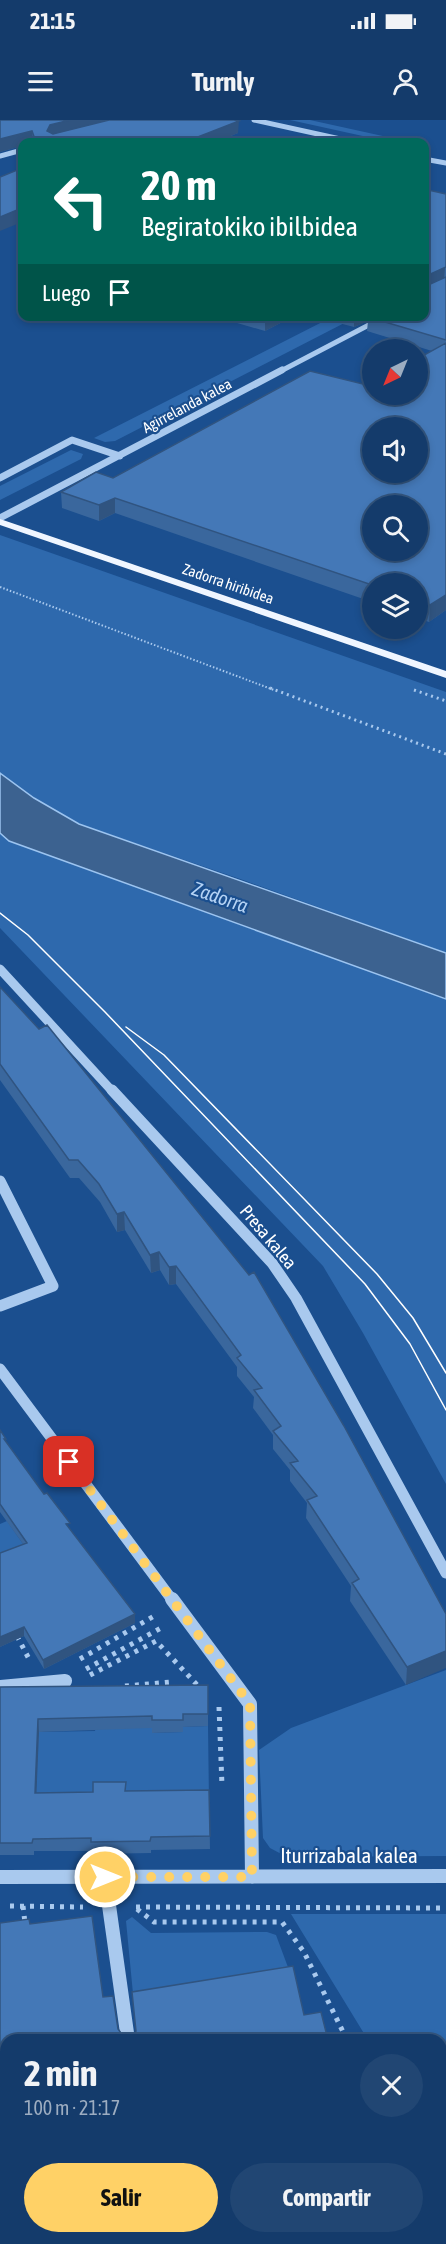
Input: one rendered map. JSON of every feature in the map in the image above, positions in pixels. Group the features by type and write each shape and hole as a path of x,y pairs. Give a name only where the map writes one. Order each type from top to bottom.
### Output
{"main road":[{"name":"Zadorra hiribidea","path":"0,520 446,675"}],"street":[{"path":"254,120 336,138"},
{"path":"0,156 18,151"},
{"path":"429,160 446,164"},
{"name":"Agirrelanda kalea","path":"0,520 376,321"},
{"path":"0,478 72,440 120,456"},
{"name":"Presa kalea","path":"0,969 272,1263 296,1298 446,1573"},
{"path":"0,1181 53,1286 0,1306"},
{"path":"0,1369 250,1704 252,1877"},
{"path":"0,1687 65,1681"},
{"name":"Iturrizabala kalea","path":"0,1877 446,1876"},
{"path":"105,1877 127,2034"}],"path":[{"path":"0,587 446,754"},
{"path":"65,1681 62,1669 155,1616"},
{"path":"163,1627 86,1669 91,1676 156,1641 202,1689 210,1691"},
{"path":"14,1632 41,1683"},
{"path":"124,1686 171,1682"},
{"path":"219,1704 222,1794"},
{"path":"0,1906 111,1907"},
{"path":"17,1929 26,1928 23,1906"},
{"path":"344,2034 304,1952 282,1922 154,1922 134,1907 446,1908"}],"shaded area":[{"path":"290,120 310,120 392,138 372,138"},
{"path":"324,321 348,321 115,441 105,442 94,438"},
{"path":"71,450 83,454 81,459 0,500 0,486"},
{"path":"0,535 446,692 446,953 79,824 34,798 0,773"},
{"path":"0,833 9,841 446,999 446,1484 363,1333 323,1266 0,928"},
{"path":"7,1521 28,1551 0,1563 0,1524"},
{"path":"446,1670 446,1856 287,1857 270,1848 263,1838 259,1750 291,1728"},
{"path":"96,1722 152,1728 153,1733 183,1732 183,1727 208,1726 209,1802 36,1805 0,1748 39,1732 95,1731"},
{"path":"291,1914 446,1914 446,2034 364,2034"},
{"path":"132,1917 151,1933 267,1932 276,1935 292,1978 134,2004 126,1921"}],"water":[{"name":"Zadorra","path":"0,773 34,798 79,824 446,953 446,999 9,841 0,833"}],"building":[{"path":"0,120 70,120 50,125 47,131 53,134 109,120 239,121 195,138 35,138 32,131 0,139"},
{"path":"18,170 18,210 0,217 0,177"},
{"path":"429,190 446,194 446,267 429,275"},
{"path":"446,277 446,340 382,321 429,321 429,285"},
{"path":"446,343 446,595 430,605 428,604 428,573 362,573 362,582 115,498 99,505 61,492 96,472 113,478 310,371 362,384 362,405 428,405 428,353"},
{"path":"0,987 39,1029 47,1025 249,1275 254,1272 344,1426 446,1614 446,1651 407,1667 352,1583 359,1579 307,1500 317,1496 290,1463 298,1461 273,1431 281,1426 254,1390 262,1388 237,1358 241,1355 176,1266 169,1267 159,1252 150,1255 124,1212 117,1214 99,1184 78,1160 69,1160 0,1064"},
{"path":"0,1430 6,1439 4,1439 44,1494 47,1493 70,1523 66,1524 135,1614 43,1660 24,1627 0,1637 0,1553 27,1543 0,1504"},
{"path":"208,1685 208,1714 183,1714 183,1720 152,1720 152,1716 38,1719 35,1793 93,1792 93,1782 126,1782 125,1791 209,1790 210,1836 151,1837 150,1841 91,1842 91,1838 33,1839 32,1843 0,1843 0,1687"},
{"path":"92,1916 103,1997 113,1996 118,2029 122,2034 0,2034 0,1923 29,1919 30,1924"},
{"path":"293,1966 304,2015 321,2012 326,2034 134,2034 136,2031 132,1992"}],"tram line":[{"path":"0,913 28,935 105,1012 365,1284 410,1344 446,1410"},
{"path":"126,1027 164,1055 377,1274 413,1318 446,1373"}],"route":[{"path":"69,1462 250,1704 252,1877 105,1877"}]}
